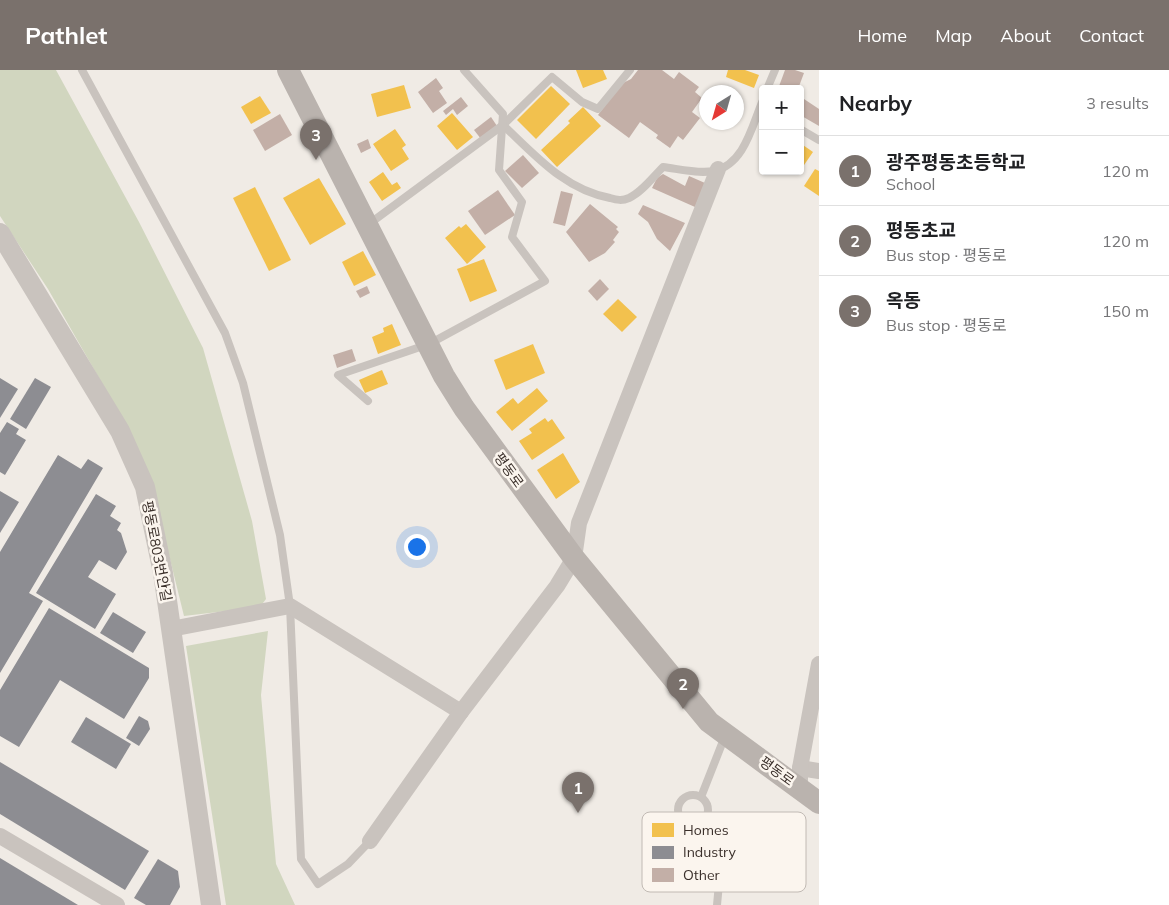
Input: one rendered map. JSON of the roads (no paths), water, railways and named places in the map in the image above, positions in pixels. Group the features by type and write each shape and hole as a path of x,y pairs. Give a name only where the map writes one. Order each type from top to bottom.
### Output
{"main road":[{"name":"평동로","path":"288,70 428,344 464,408 574,558 709,722 800,778 819,803"}],"street":[{"path":"370,841 461,712 557,586 574,558 579,524 718,169"},
{"name":"평동로803번안길","path":"0,234 120,431 145,487 163,573 211,905"},
{"path":"170,629 290,606 461,712"},
{"path":"819,664 800,778 819,771"},
{"path":"0,836 116,905"}],"lane":[{"path":"82,70 225,333 242,383 280,535 290,606 301,859 318,884 348,864 370,841"},
{"path":"368,402 338,375 428,344 545,281 512,237 522,202 499,170 503,125 502,114 464,70"},
{"path":"368,225 503,125 552,77 582,102 598,109 630,70"},
{"path":"769,85 775,70"},
{"path":"503,125 556,175 576,187 603,197 621,200 629,198 663,167 703,171 718,169 734,159 742,149 759,111"},
{"path":"802,130 819,140"},
{"path":"701,797 726,734"},
{"path":"679,812 682,800 691,796 701,797 707,804 708,812"},
{"path":"717,905 718,892"}],"place":[{"name":"옥동","path":"316,160"},
{"name":"평동초교","path":"683,709"},
{"name":"광주평동초등학교","path":"578,813"}]}
